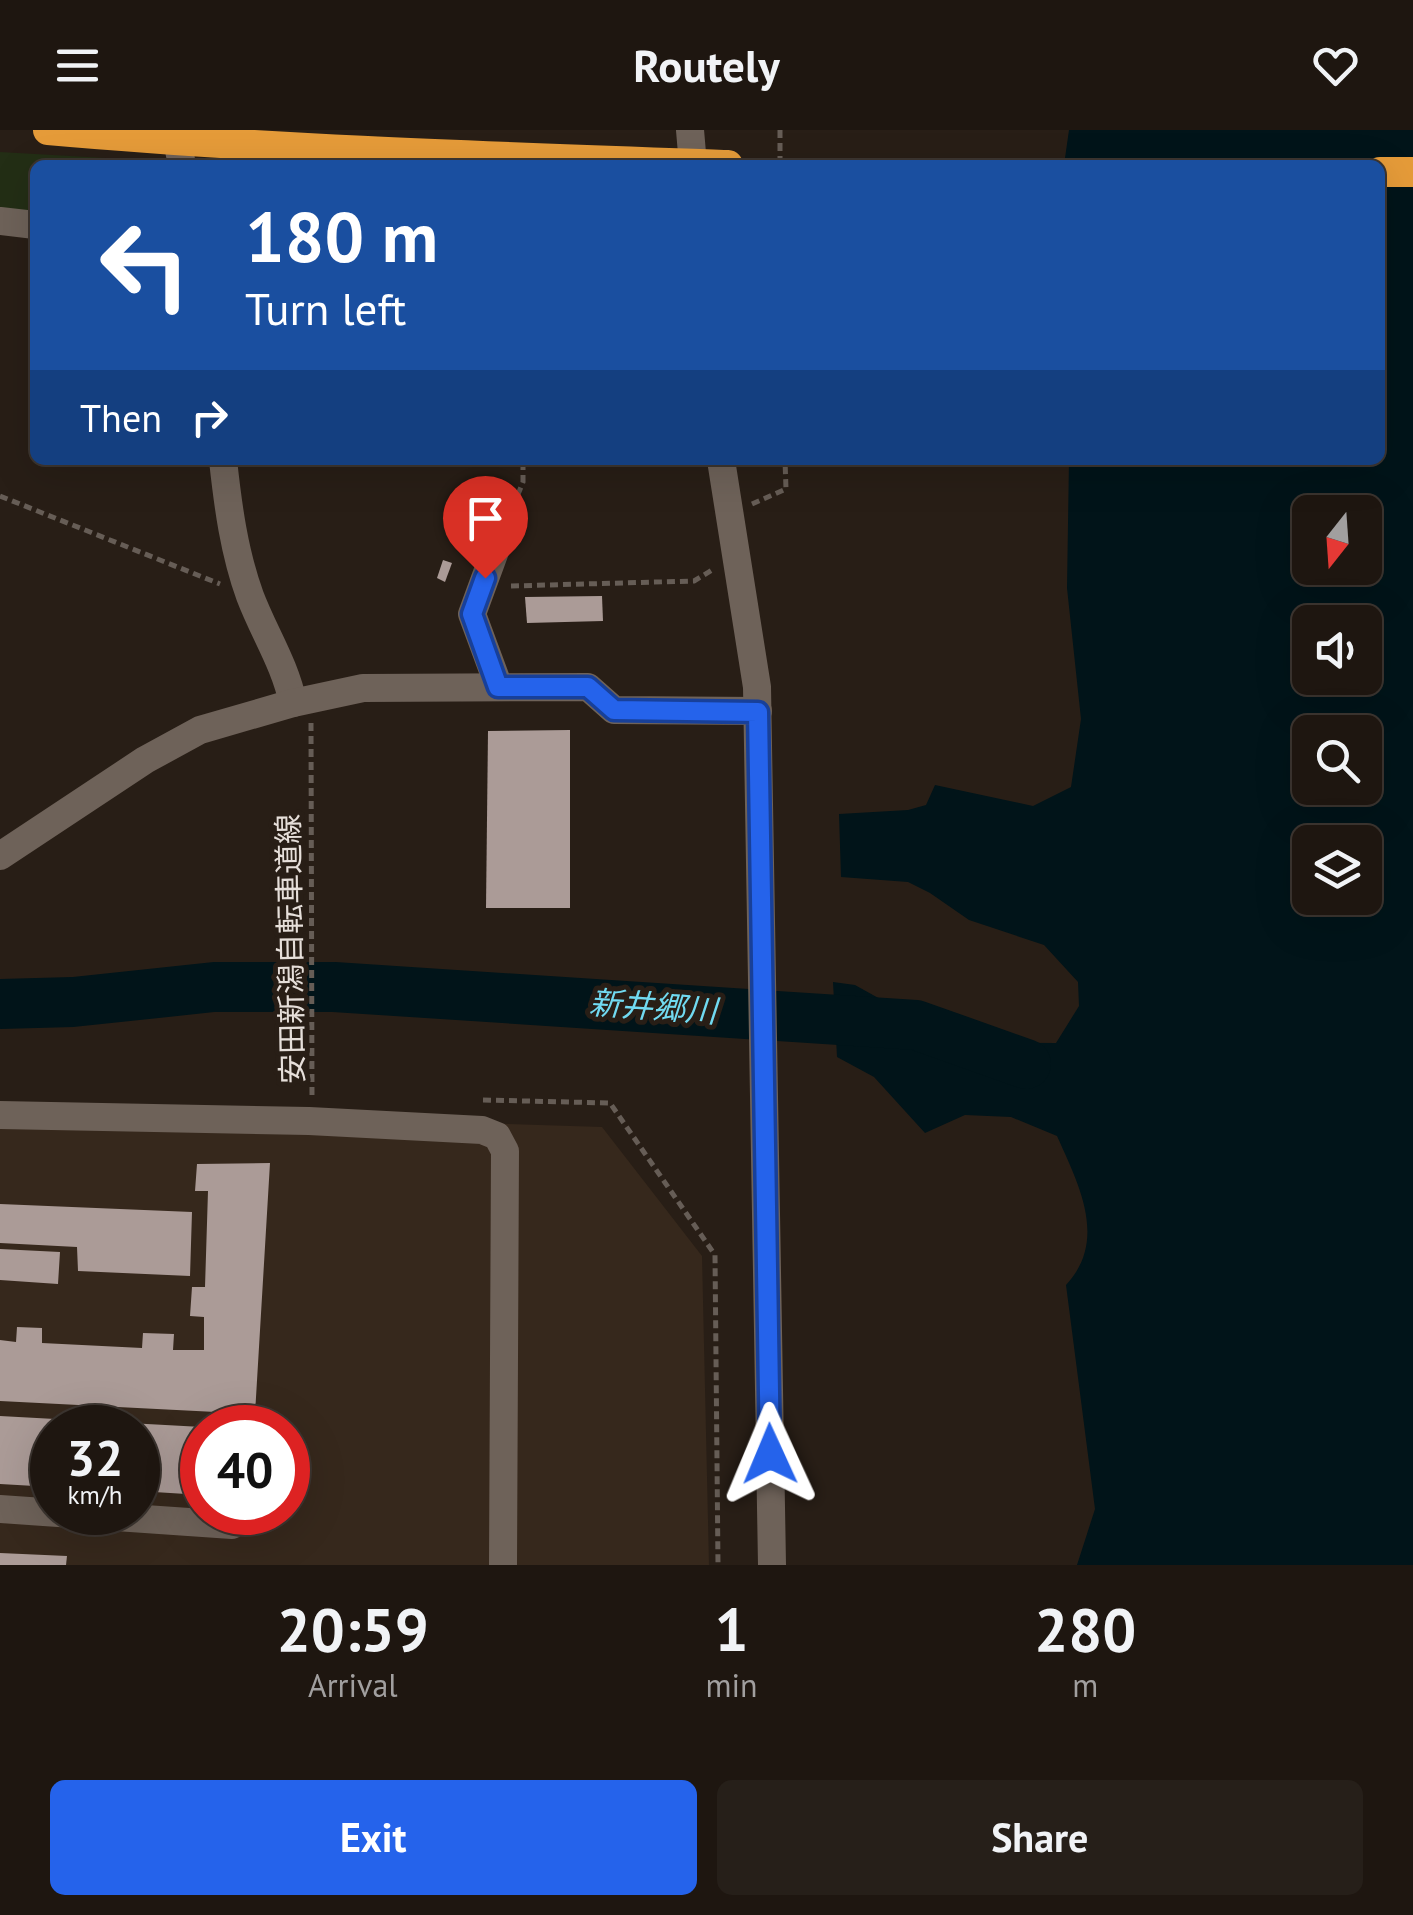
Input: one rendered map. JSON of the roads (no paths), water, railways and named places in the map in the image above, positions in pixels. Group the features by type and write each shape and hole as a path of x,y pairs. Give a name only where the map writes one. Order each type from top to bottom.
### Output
{"highway":[{"path":"48,130 584,160"},
{"path":"1385,172 1413,172"}],"street":[{"path":"175,130 181,160"},
{"path":"690,130 693,160"},
{"path":"0,222 30,225"},
{"path":"224,465 230,524 250,596 306,711"},
{"path":"722,465 757,687 772,1565"},
{"path":"498,543 472,614 498,687"},
{"path":"0,856 145,760 200,730 306,711 363,688 588,687 614,710 758,712"},
{"path":"0,1115 309,1120 482,1130 498,1136 505,1151 503,1565"},
{"path":"0,1509 180,1522"}],"waterway":[{"name":"新井郷川","path":"0,1004 73,1002 214,987 334,987 916,1025 1026,1064"}]}
